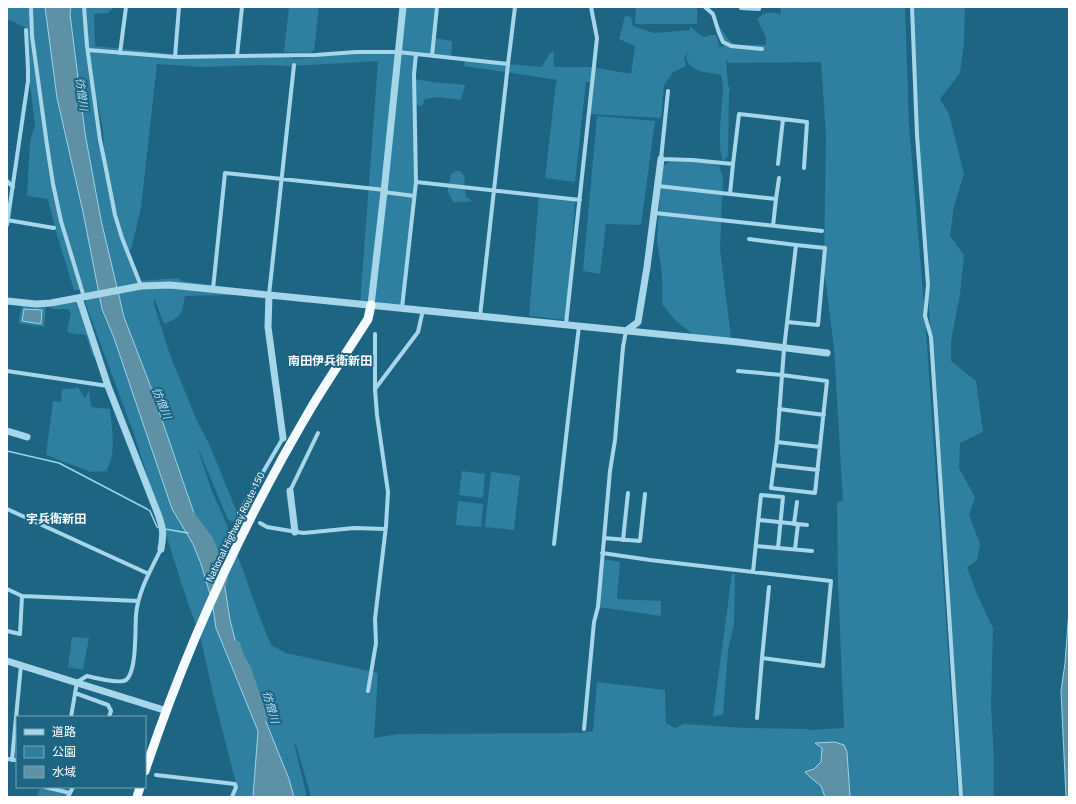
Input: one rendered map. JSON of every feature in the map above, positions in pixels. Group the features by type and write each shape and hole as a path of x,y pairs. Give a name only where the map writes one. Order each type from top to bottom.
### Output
{"highway":[{"name":"National Highway Route 150","path":"146,768 203,618 262,495 311,408 368,319 371,305"}],"street":[{"path":"31,7 32,36 47,145 53,184 62,221 108,386 158,514 163,533 161,549 141,591 138,601 134,660 128,679 122,682 87,676 77,682 71,716"},
{"path":"84,7 100,140 115,215 122,238 141,286"},
{"path":"120,53 126,7"},
{"path":"175,57 179,7"},
{"path":"237,56 242,7"},
{"path":"371,305 403,7"},
{"path":"432,56 437,7"},
{"path":"480,316 515,7"},
{"path":"566,324 597,38 591,7"},
{"path":"705,7 713,14 723,42 731,46 762,49"},
{"path":"741,7 759,9 759,7"},
{"path":"912,7 917,135 928,285 924,316 931,337 961,797"},
{"path":"26,30 28,81 7,222 54,228"},
{"path":"88,50 175,57 316,56 356,52 398,52 508,64"},
{"path":"402,308 416,182 414,74 416,54"},
{"path":"246,516 239,513 283,438 268,326 269,295 294,65"},
{"path":"584,729 594,622 598,607 623,347 626,331 638,322 655,213 668,91"},
{"path":"730,194 739,114 807,122 804,168"},
{"path":"778,164 783,119"},
{"path":"661,159 733,164"},
{"path":"213,289 225,173 384,191 414,196"},
{"path":"773,226 779,178"},
{"path":"7,181 13,187"},
{"path":"416,182 580,200"},
{"path":"658,186 776,199"},
{"path":"655,213 822,231"},
{"path":"749,239 825,248 818,325 787,322"},
{"path":"738,371 782,375 827,381 815,493 771,488 777,442 779,409 782,375 784,349 796,245"},
{"path":"7,301 36,304 141,286 170,284 738,342 784,349 827,353"},
{"path":"375,389 418,332 423,310"},
{"path":"554,544 579,326"},
{"path":"368,692 376,643 375,619 386,528 388,492 377,415 375,389 375,334"},
{"path":"7,372 108,386"},
{"path":"779,409 824,415"},
{"path":"7,431 27,437"},
{"path":"295,532 290,491 318,433"},
{"path":"777,442 820,447"},
{"path":"774,465 818,470"},
{"path":"623,540 628,493"},
{"path":"604,538 640,542 645,494"},
{"path":"753,572 761,495 783,497 778,548"},
{"path":"795,550 797,502"},
{"path":"7,509 149,574"},
{"path":"759,520 807,525"},
{"path":"260,523 267,527 295,532 314,532 354,528 386,528"},
{"path":"756,546 812,551"},
{"path":"602,553 831,581 823,666 762,658"},
{"path":"757,718 769,587"},
{"path":"7,589 22,596 138,601"},
{"path":"7,631 20,634 22,596"},
{"path":"7,661 167,711"},
{"path":"9,760 21,665"},
{"path":"75,693 108,705 111,711 109,716"},
{"path":"156,775 235,784 236,787 232,797"},
{"path":"48,788 69,795"}],"green space":[{"path":"7,7 114,7 108,13 94,14 95,46 202,57 279,56 294,59 363,52 398,52 404,7 437,7 434,38 452,41 451,58 416,54 415,79 465,85 461,100 438,97 425,99 422,106 415,105 414,182 402,308 360,304 378,62 380,61 291,66 262,65 202,67 157,64 141,208 131,250 127,250 139,281 178,278 182,281 266,292 234,295 185,296 182,311 178,317 164,324 155,300 153,301 169,352 236,510 236,522 228,520 196,443 211,489 226,523 271,645 286,653 378,673 374,738 398,734 579,733 593,731 597,682 665,690 666,723 675,728 684,724 809,730 844,728 838,582 837,502 843,501 834,348 824,268 826,135 821,62 729,63 726,59 728,86 730,88 728,156 723,161 720,147 723,88 721,75 697,70 689,64 686,59 688,51 684,58 686,66 673,72 664,85 661,118 589,114 592,82 586,82 575,182 545,178 556,82 558,80 464,66 465,60 542,67 550,53 554,52 554,67 592,67 631,74 635,46 619,39 625,16 631,17 633,26 654,33 690,30 690,26 698,34 704,37 716,35 719,45 717,47 724,46 716,22 729,40 735,45 766,45 766,37 757,19 765,14 781,14 781,7 905,7 909,125 925,316 958,797 850,797 847,752 842,797 311,797 296,744 294,743 307,797 231,797 236,783 202,644 135,437 86,305 84,290 74,290 57,235 48,199 27,196 30,141 35,125 30,84 27,28 7,19","holes":["97,100 103,130 104,150 97,116"]},
{"path":"289,7 319,7 314,50 310,53 284,52"},
{"path":"636,7 697,7 697,24 635,24"},
{"path":"912,7 965,7 964,42 960,73 940,99 949,114 964,174 954,206 950,236 964,255 960,294 951,341 951,361 976,381 983,432 960,443 959,468 975,497 969,515 980,544 977,560 967,567 976,592 993,628 991,705 994,797 960,797 914,73"},
{"path":"597,116 655,121 641,225 606,224 600,274 583,271"},
{"path":"692,160 719,166 723,177 720,249 731,337 719,340 698,338 675,320 662,304 662,274 657,241 662,167 670,161"},
{"path":"456,171 460,171 465,177 464,182 466,197 471,200 471,202 453,202 448,193 451,174"},
{"path":"539,195 575,199 567,320 529,316"},
{"path":"76,302 95,356 93,357 86,335 70,333 67,331 71,313 68,309 53,309 51,307"},
{"path":"22,306 46,307 44,327 18,323"},
{"path":"78,387 85,399 89,390 91,407 110,409 113,449 112,457 106,471 91,472 46,455 53,401 61,402 62,389 73,389"},
{"path":"462,471 485,474 483,498 459,495"},
{"path":"491,472 520,476 514,530 485,527"},
{"path":"458,501 483,504 481,527 456,525"},
{"path":"602,559 620,562 617,599 661,601 661,616 598,607"},
{"path":"732,573 735,574 734,624 728,651 723,715 713,716"},
{"path":"72,637 89,638 83,670 68,667"},
{"path":"40,789 53,789 70,793 68,797 36,797"}],"water":[{"path":"45,7 71,7 70,14 85,133 101,220 124,317 150,385 198,525 223,575 230,620 239,655 289,779 294,797 253,797 258,731 216,628 212,601 201,564 193,544 172,509 114,338 102,309 83,212 57,98"},
{"path":"24,309 42,310 41,324 22,321"},
{"path":"1069,610 1069,797 1066,797 1061,691 1065,663"},
{"path":"835,742 844,745 847,752 850,797 825,797 821,786 805,772 814,769 821,762 822,748 815,743"}],"waterway":[{"path":"7,451 59,463 147,509 150,511 157,527 159,527"},
{"name":"彷僧川","path":"190,515 209,540 223,575 223,582"},
{"path":"165,529 188,533"},
{"name":"彷僧川","path":"236,645 239,655 247,670 263,717"}],"district":[{"name":"南田伊兵衛新田","path":"330,360"},
{"name":"宇兵衛新田","path":"56,518"}]}
